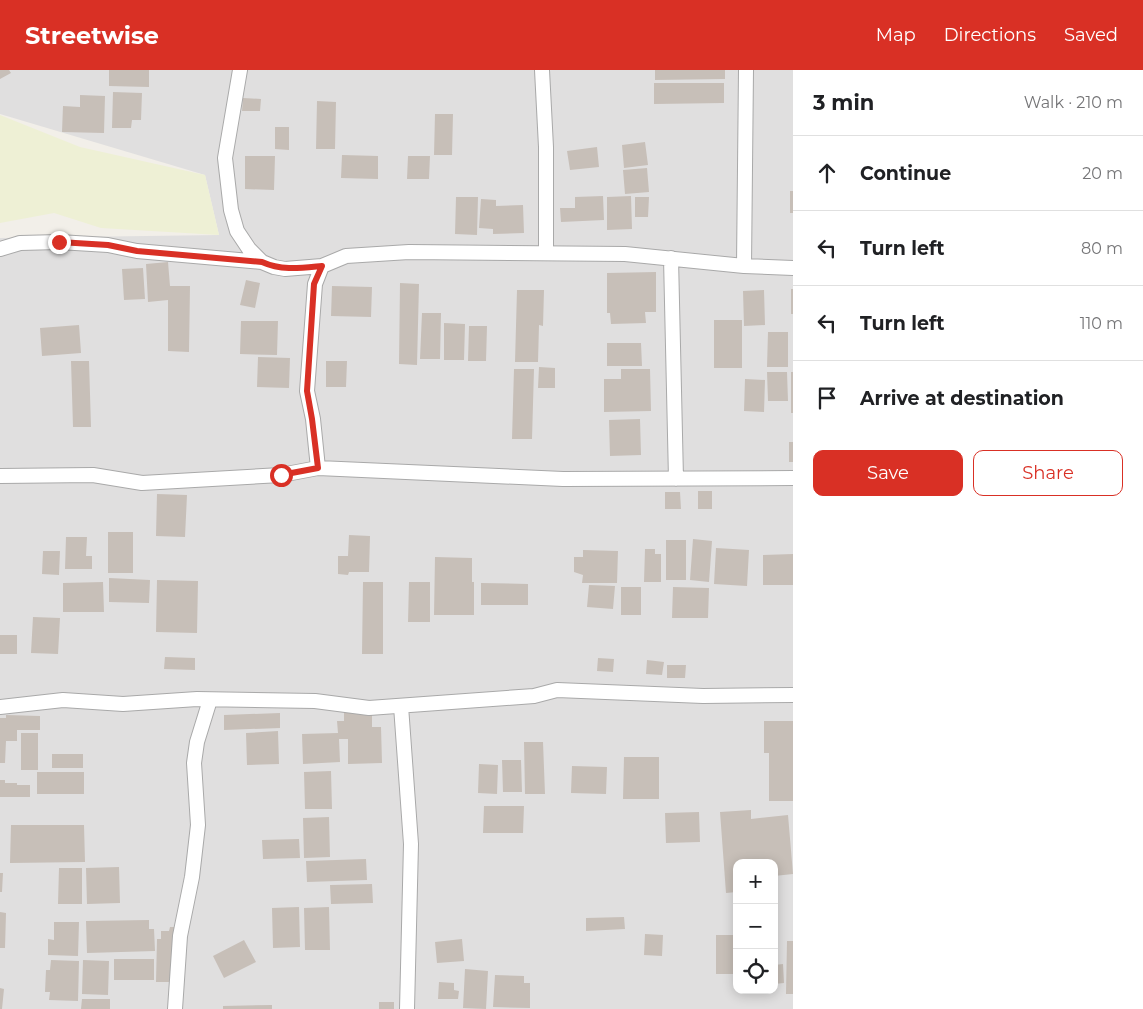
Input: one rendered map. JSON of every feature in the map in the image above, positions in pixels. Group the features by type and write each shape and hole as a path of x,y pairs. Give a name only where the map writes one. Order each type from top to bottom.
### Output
{"street":[{"path":"240,70 225,158 231,210 237,231 249,249 262,262 274,268 322,266 346,256 400,253 625,254 744,266 793,268"},
{"path":"542,70 546,147 546,253"},
{"path":"744,266 746,70"},
{"path":"0,249 20,243 59,242 108,245 137,251 262,262"},
{"path":"671,258 676,479"},
{"path":"318,468 307,391 314,284 322,266"},
{"path":"0,476 93,474 142,483 281,475 318,468 563,479 793,478"},
{"path":"0,707 62,700 123,704 210,700 315,701 369,708 534,696 558,690 703,696 793,695"},
{"path":"176,1009 180,936 192,877 198,824 194,762 197,742 210,700"},
{"path":"402,706 411,844 407,1009"}],"shaded area":[{"path":"0,70 793,70 793,1009 0,1009 0,238 219,235 205,175 0,114"}],"green space":[{"path":"0,115 80,147 205,175 219,235 101,228 54,213 0,223"}],"building":[{"path":"0,70 9,70 11,73 0,79"},
{"path":"109,70 149,70 149,87 109,86"},
{"path":"655,70 725,70 725,79 655,80"},
{"path":"654,83 724,83 724,103 654,104"},
{"path":"113,92 142,93 141,120 132,120 131,128 112,128"},
{"path":"80,95 105,96 104,133 62,132 63,106 80,107"},
{"path":"243,98 261,99 260,111 242,111"},
{"path":"317,101 336,102 335,149 316,149"},
{"path":"435,114 453,114 452,155 434,155"},
{"path":"275,127 289,127 289,150 275,149"},
{"path":"645,142 648,165 624,168 622,145"},
{"path":"597,147 599,167 570,170 567,151"},
{"path":"342,155 378,156 378,179 341,178"},
{"path":"245,156 275,156 274,190 245,189"},
{"path":"408,156 430,156 429,179 407,179"},
{"path":"647,168 649,192 625,194 623,170"},
{"path":"790,191 793,191 793,213 790,213"},
{"path":"603,196 604,220 561,222 560,208 575,208 575,197"},
{"path":"631,196 632,229 607,230 607,197"},
{"path":"456,197 478,197 477,235 455,234"},
{"path":"635,197 649,197 648,217 635,217"},
{"path":"481,199 496,200 496,206 523,205 524,233 493,234 493,229 479,228"},
{"path":"168,262 170,286 190,286 189,352 168,351 168,300 148,302 146,264"},
{"path":"143,268 145,299 124,300 122,269"},
{"path":"656,272 656,312 645,312 646,323 611,324 610,313 607,313 607,273"},
{"path":"246,280 260,283 255,308 240,305"},
{"path":"400,283 419,284 417,365 399,364"},
{"path":"332,286 372,287 371,317 331,316"},
{"path":"791,289 793,289 793,314 791,314"},
{"path":"517,290 544,290 543,326 539,325 538,362 515,362"},
{"path":"764,290 765,325 744,326 743,291"},
{"path":"422,313 441,313 440,359 420,359"},
{"path":"714,320 742,320 742,368 714,368"},
{"path":"241,321 278,321 277,355 240,354"},
{"path":"444,323 465,324 464,360 444,360"},
{"path":"79,325 81,353 42,356 40,328"},
{"path":"469,326 487,326 486,361 468,361"},
{"path":"768,332 788,332 788,367 767,367"},
{"path":"607,343 641,343 642,366 607,366"},
{"path":"258,357 290,358 289,388 257,387"},
{"path":"71,361 89,361 91,427 73,427"},
{"path":"326,361 347,361 346,387 326,387"},
{"path":"539,367 555,368 555,388 538,388"},
{"path":"514,369 534,369 532,439 512,439"},
{"path":"621,369 650,369 651,411 604,412 604,379 621,379"},
{"path":"767,372 787,372 788,401 768,401"},
{"path":"791,372 793,372 793,413 791,413"},
{"path":"745,379 765,380 764,412 744,411"},
{"path":"640,419 641,455 610,456 609,420"},
{"path":"789,442 793,442 793,462 789,462"},
{"path":"698,491 712,491 712,509 698,509"},
{"path":"665,492 680,492 681,509 665,509"},
{"path":"157,494 187,495 185,537 156,536"},
{"path":"108,532 133,532 133,573 108,573"},
{"path":"349,535 370,536 369,572 349,572 348,575 338,574 338,556 348,556"},
{"path":"66,537 87,537 86,556 92,556 92,569 65,569"},
{"path":"693,539 712,541 709,582 690,580"},
{"path":"666,540 686,540 686,580 666,580"},
{"path":"716,548 749,550 747,586 714,584"},
{"path":"645,549 655,549 655,554 661,554 661,582 644,582"},
{"path":"583,550 618,551 617,583 582,583 583,575 574,572 574,557 583,557"},
{"path":"43,551 60,551 59,575 42,574"},
{"path":"793,554 793,585 763,585 763,555"},
{"path":"435,557 472,558 474,615 434,615"},
{"path":"109,578 150,580 149,603 109,602"},
{"path":"157,580 198,581 197,633 156,632"},
{"path":"103,582 104,612 63,612 63,583"},
{"path":"363,582 383,582 383,654 362,654"},
{"path":"409,582 430,582 430,622 408,622"},
{"path":"481,583 528,584 528,605 481,605"},
{"path":"589,585 615,586 613,609 587,607"},
{"path":"621,587 641,587 641,615 621,615"},
{"path":"673,587 709,588 708,618 672,618"},
{"path":"33,617 60,618 58,654 31,653"},
{"path":"0,635 17,635 17,654 0,654"},
{"path":"165,657 195,658 195,670 164,669"},
{"path":"598,658 614,659 613,672 597,671"},
{"path":"647,660 664,662 662,675 646,674"},
{"path":"667,665 686,665 685,678 667,678"},
{"path":"372,710 372,727 381,727 382,763 348,764 348,739 339,739 340,762 303,764 302,734 338,733 337,721 344,721 344,711"},
{"path":"280,713 280,728 224,730 224,715"},
{"path":"6,715 40,716 40,730 17,730 17,741 6,741 5,763 0,763 0,718 6,718"},
{"path":"764,721 793,721 793,801 769,801 769,753 764,753"},
{"path":"278,731 279,764 247,765 246,733"},
{"path":"21,733 38,733 38,770 21,770"},
{"path":"524,742 543,742 545,794 525,794"},
{"path":"52,754 83,754 83,768 52,768"},
{"path":"624,757 659,757 659,799 623,799"},
{"path":"502,760 521,760 522,792 503,792"},
{"path":"479,764 498,765 497,794 478,793"},
{"path":"572,766 607,767 606,794 571,793"},
{"path":"331,771 332,809 305,809 304,772"},
{"path":"37,772 84,772 84,794 37,794"},
{"path":"0,780 5,780 5,783 17,783 17,785 30,785 30,797 0,797"},
{"path":"484,806 524,806 523,833 483,833"},
{"path":"751,810 751,819 788,815 793,874 778,876 778,859 733,859 733,892 726,893 720,812"},
{"path":"699,812 700,842 666,843 665,813"},
{"path":"329,817 330,857 304,858 303,818"},
{"path":"11,825 84,825 85,862 10,863"},
{"path":"299,839 300,858 263,859 262,840"},
{"path":"366,859 367,880 307,882 306,861"},
{"path":"119,867 120,903 87,904 86,868"},
{"path":"59,868 82,868 82,904 58,904"},
{"path":"0,873 3,873 2,892 0,892"},
{"path":"372,884 373,903 331,904 330,885"},
{"path":"299,907 300,947 273,948 272,908"},
{"path":"329,907 330,950 305,950 304,908"},
{"path":"0,912 6,913 5,948 0,948"},
{"path":"624,917 625,929 586,931 586,918"},
{"path":"149,920 149,929 154,929 155,951 87,953 86,921"},
{"path":"54,922 79,922 78,956 48,955 48,939 54,940"},
{"path":"170,927 175,927 175,982 156,982 157,939 161,939 161,931 169,931"},
{"path":"645,934 663,935 662,956 644,955"},
{"path":"716,935 733,935 733,974 716,974"},
{"path":"462,939 464,961 437,963 435,942"},
{"path":"244,940 256,962 224,978 213,956"},
{"path":"787,941 793,941 793,994 786,994"},
{"path":"114,959 154,959 154,980 114,980"},
{"path":"51,960 79,961 78,1001 49,1000 50,992 45,992 46,970 50,970"},
{"path":"83,960 109,961 108,995 82,994"},
{"path":"783,964 784,983 778,984 778,965"},
{"path":"465,969 488,971 486,1009 463,1008"},
{"path":"495,975 524,976 524,983 530,983 530,1008 493,1007"},
{"path":"439,982 454,983 454,990 459,991 458,999 438,999"},
{"path":"0,988 4,989 2,1009 0,1009"},
{"path":"82,999 110,999 110,1009 81,1009"},
{"path":"379,1002 394,1002 394,1009 379,1009"},
{"path":"272,1005 272,1009 223,1009 223,1006"}],"route":[{"path":"59,242 108,245 137,251 262,262 274,268 322,266 314,284 307,391 318,468 281,475"}]}
